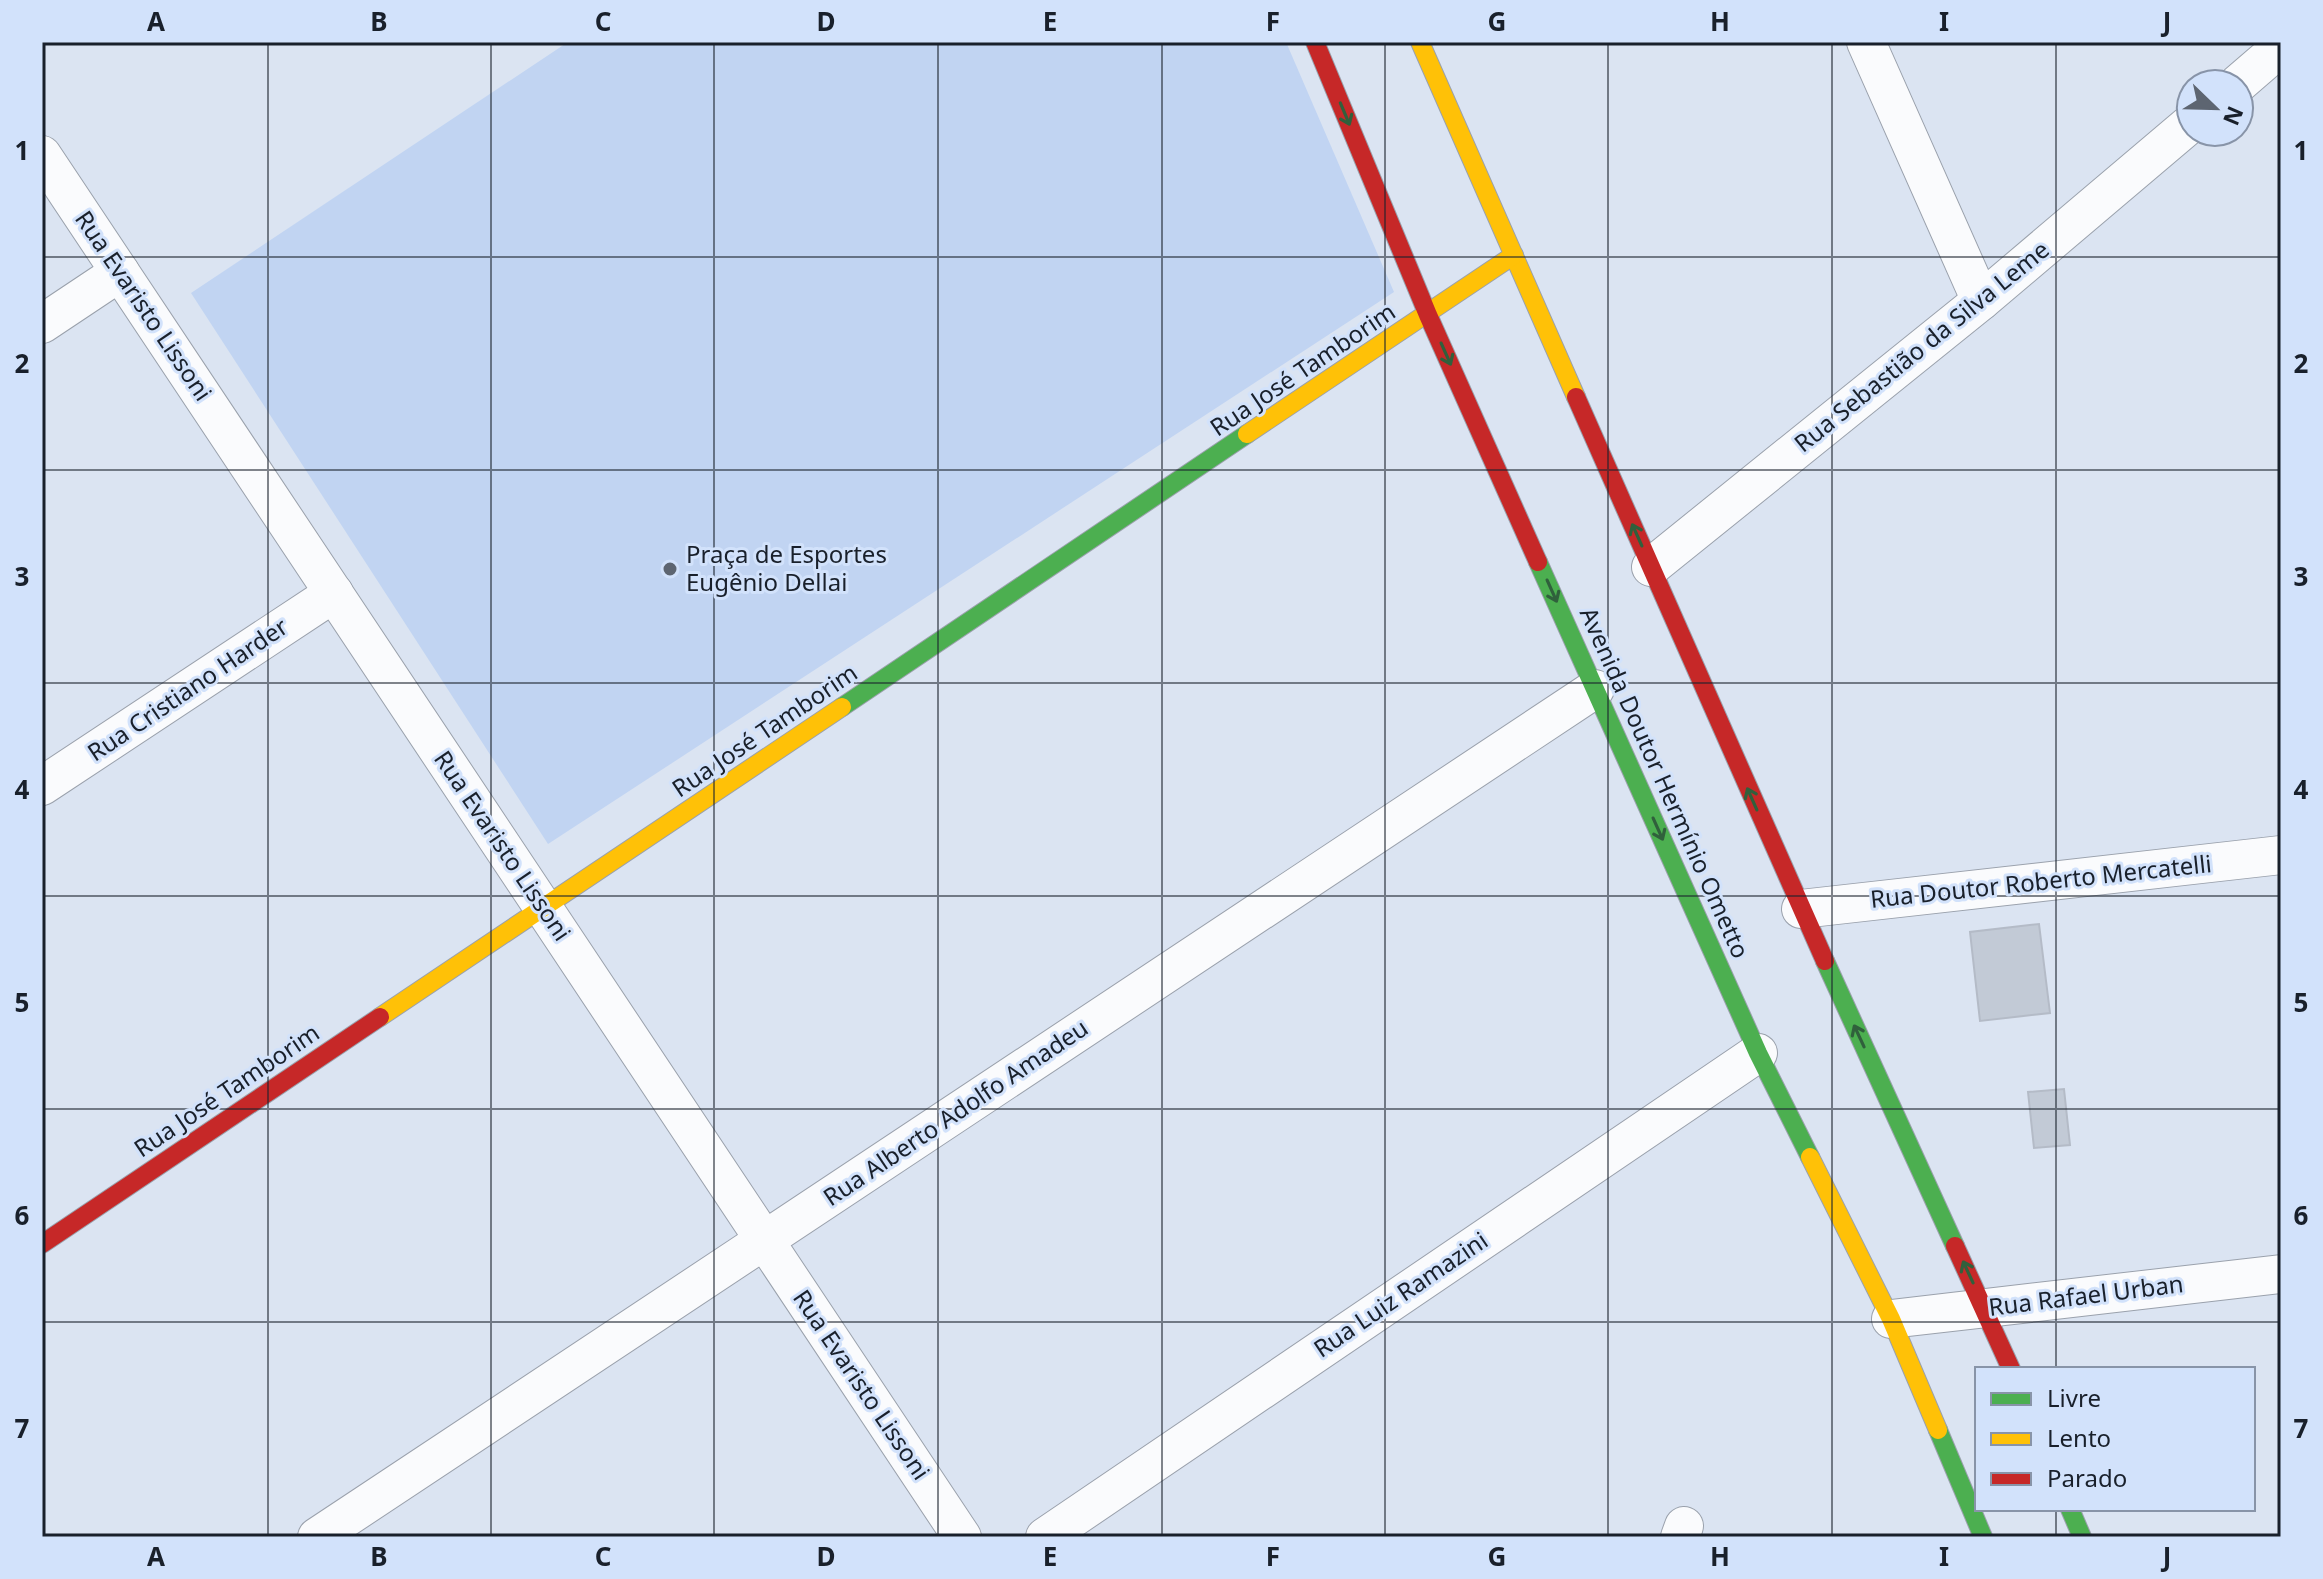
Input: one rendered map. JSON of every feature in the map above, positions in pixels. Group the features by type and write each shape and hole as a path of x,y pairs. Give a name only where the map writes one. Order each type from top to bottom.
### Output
{"main road":[{"name":"Avenida Doutor Hermínio Ometto","path":"1315,42 1428,315 1595,689 1758,1053 1891,1319 1983,1537"},
{"path":"1420,42 1801,909 2010,1367"},
{"name":"Rua José Tamborim","path":"42,1244 1514,255"},
{"path":"2071,1511 2082,1537"}],"street":[{"path":"1866,42 1981,301"},
{"path":"2255,69 2281,47"},
{"name":"Rua Sebastião da Silva Leme","path":"1651,567 1981,301 2175,137"},
{"name":"Rua Evaristo Lissoni","path":"42,155 962,1537"},
{"path":"42,324 120,272"},
{"name":"Rua Cristiano Harder","path":"42,786 334,593"},
{"name":"Rua Alberto Adolfo Amadeu","path":"317,1537 1595,689"},
{"name":"Rua Doutor Roberto Mercatelli","path":"1801,909 2281,855"},
{"name":"Rua Luiz Ramazini","path":"1045,1537 1758,1053"},
{"name":"Rua Rafael Urban","path":"1891,1319 2281,1274"}],"shaded area":[{"name":"Praça de Esportes Eugênio Dellai","path":"568,42 1286,42 1394,292 548,844 191,293"}],"building":[{"path":"2039,924 2050,1013 1980,1021 1970,932"},
{"path":"2064,1089 2070,1145 2034,1148 2028,1092"}],"traffic: fast":[{"path":"842,707 1247,434"},
{"path":"1538,562 1758,1053 1810,1157"},
{"path":"1825,961 1955,1246"},
{"path":"1938,1430 1983,1537"},
{"path":"2071,1511 2082,1537"}],"traffic: slow":[{"path":"1420,42 1576,397"},
{"path":"1247,434 1514,255"},
{"path":"380,1017 842,707"},
{"path":"1810,1157 1891,1319 1938,1430"}],"traffic: jam":[{"path":"1315,42 1428,315 1538,562"},
{"path":"1576,397 1825,961"},
{"path":"42,1244 380,1017"},
{"path":"1955,1246 2010,1367"}],"place":[{"name":"Praça de Esportes Eugênio Dellai","path":"670,569"}]}
